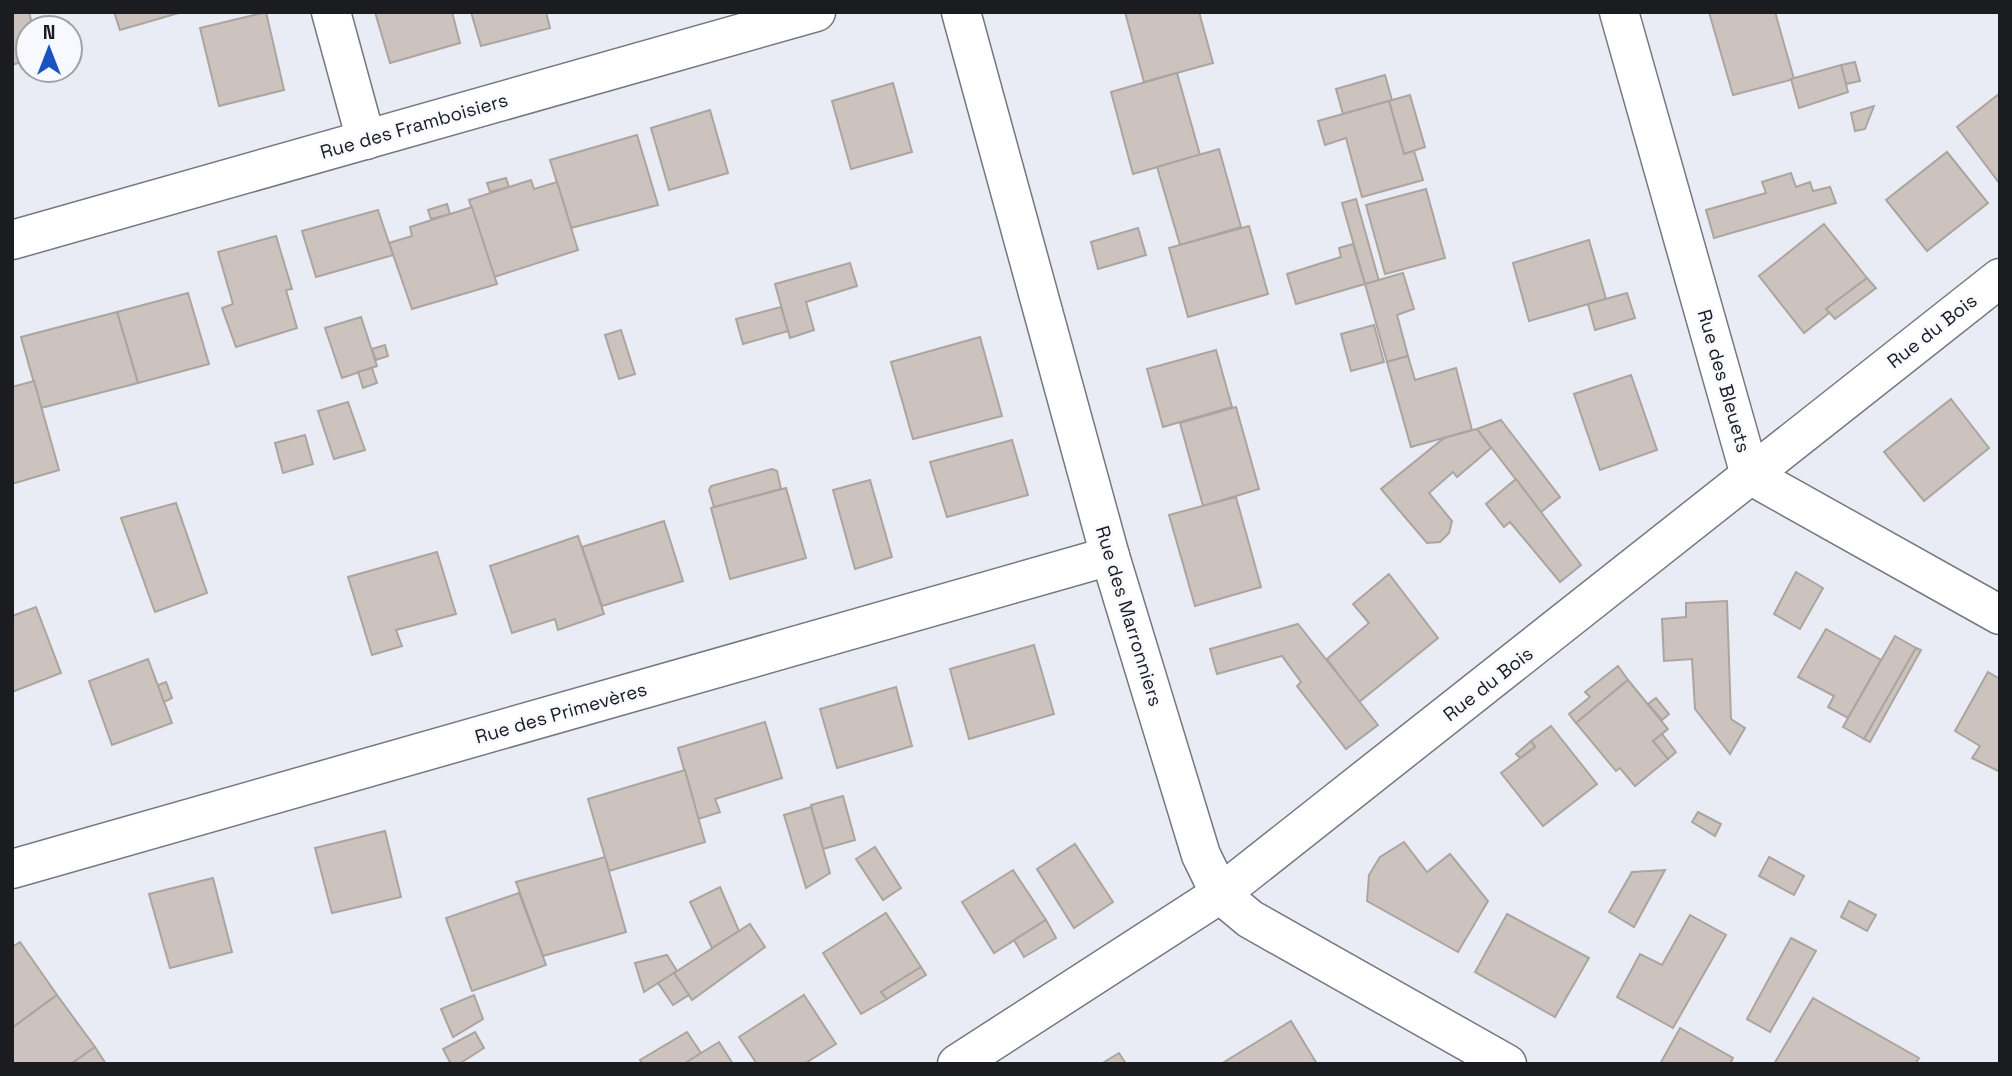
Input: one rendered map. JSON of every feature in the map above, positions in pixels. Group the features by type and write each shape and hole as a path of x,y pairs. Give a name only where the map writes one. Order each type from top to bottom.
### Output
{"street":[{"path":"331,12 366,140"},
{"name":"Rue des Framboisiers","path":"12,240 816,12"},
{"name":"Rue des Marronniers","path":"961,12 1110,556 1202,855 1220,894 1250,919 1507,1064"},
{"name":"Rue des Bleuets","path":"1619,12 1751,475 2000,615"},
{"name":"Rue du Bois","path":"957,1064 1220,894 2000,278"},
{"name":"Rue des Primevères","path":"12,869 1110,556"}],"building":[{"path":"12,12 29,12 14,14 12,65"},
{"path":"114,12 182,12 120,30"},
{"path":"266,12 284,90 219,106 200,28"},
{"path":"375,12 452,12 460,43 390,63"},
{"path":"471,12 546,12 550,28 481,46"},
{"path":"1125,12 1199,12 1213,63 1144,82"},
{"path":"1709,12 1775,12 1794,79 1733,95"},
{"path":"1855,62 1860,81 1846,84 1841,65"},
{"path":"1841,65 1848,92 1799,108 1791,79"},
{"path":"1177,73 1200,155 1133,174 1111,92"},
{"path":"1385,75 1392,100 1343,114 1336,89"},
{"path":"893,83 912,152 851,169 832,101"},
{"path":"2000,93 2000,184 1957,127"},
{"path":"1410,95 1425,147 1404,154 1389,101"},
{"path":"1389,101 1404,154 1414,151 1423,180 1362,197 1346,138 1325,145 1318,121"},
{"path":"1874,106 1865,129 1855,131 1851,113"},
{"path":"710,110 728,173 669,190 651,128"},
{"path":"637,135 658,205 571,228 550,160"},
{"path":"1219,149 1241,227 1180,245 1157,167"},
{"path":"1947,152 1988,203 1927,251 1886,200"},
{"path":"1791,173 1796,187 1810,182 1813,191 1830,187 1836,203 1714,238 1706,210 1766,193 1762,182"},
{"path":"506,178 509,187 490,192 487,183"},
{"path":"531,180 534,189 557,182 578,250 494,277 469,200"},
{"path":"1426,189 1445,258 1385,274 1366,205"},
{"path":"1356,199 1379,281 1365,284 1342,203"},
{"path":"447,204 450,214 431,219 428,210"},
{"path":"472,207 497,284 412,309 389,243 412,236 410,227"},
{"path":"378,210 393,255 316,277 302,231"},
{"path":"1824,224 1867,278 1826,309 1829,313 1804,333 1759,276"},
{"path":"1249,226 1268,294 1188,317 1169,248"},
{"path":"1138,228 1146,255 1098,269 1091,242"},
{"path":"276,236 292,289 286,290 297,328 236,347 222,308 233,304 218,252"},
{"path":"1589,240 1606,299 1529,321 1513,263"},
{"path":"1353,244 1365,284 1296,304 1287,274 1341,257 1339,248"},
{"path":"850,263 857,286 806,302 814,330 790,338 775,284"},
{"path":"1403,273 1414,309 1397,315 1408,356 1387,362 1365,284"},
{"path":"1867,278 1876,288 1835,319 1826,309"},
{"path":"188,293 209,364 138,383 117,312"},
{"path":"1627,293 1635,318 1595,330 1588,304"},
{"path":"781,307 788,331 743,344 736,319"},
{"path":"117,312 138,383 41,408 21,337"},
{"path":"361,317 377,366 342,378 325,328"},
{"path":"1374,325 1384,362 1351,371 1341,334"},
{"path":"621,330 635,374 619,379 605,335"},
{"path":"980,337 1002,416 913,439 891,362"},
{"path":"385,345 388,356 376,360 372,349"},
{"path":"1216,350 1232,407 1163,427 1147,369"},
{"path":"1408,356 1415,380 1456,368 1472,430 1411,447 1387,362"},
{"path":"372,368 377,383 363,388 358,372"},
{"path":"1631,375 1657,450 1600,470 1574,394"},
{"path":"34,381 59,470 12,484 12,387"},
{"path":"1951,399 1989,448 1924,501 1884,452"},
{"path":"348,402 365,450 334,459 318,411"},
{"path":"1236,407 1259,489 1203,506 1180,423"},
{"path":"1501,420 1560,497 1541,512 1477,429"},
{"path":"1477,429 1491,448 1457,477 1453,472 1429,493 1452,521 1449,533 1440,542 1427,543 1381,489 1444,438"},
{"path":"305,435 313,464 283,473 275,443"},
{"path":"1012,440 1028,495 947,517 930,462"},
{"path":"772,469 777,471 781,489 714,507 709,490 711,486"},
{"path":"1516,479 1581,565 1560,582 1510,522 1504,527 1486,504"},
{"path":"870,480 892,557 855,569 833,490"},
{"path":"786,488 806,558 730,579 711,508"},
{"path":"1236,497 1261,587 1195,606 1169,515"},
{"path":"176,503 207,593 155,612 121,518"},
{"path":"664,521 683,581 602,606 582,547"},
{"path":"578,536 604,614 558,630 555,619 512,633 490,566"},
{"path":"437,552 456,614 396,630 402,646 372,655 348,577"},
{"path":"1796,572 1823,588 1800,629 1774,614"},
{"path":"1389,574 1438,638 1359,702 1327,659 1369,623 1353,604"},
{"path":"1727,601 1731,719 1745,728 1730,754 1695,709 1692,659 1664,661 1662,619 1686,617 1686,603"},
{"path":"36,607 61,673 12,692 12,616"},
{"path":"1298,624 1378,725 1346,749 1297,686 1301,682 1282,656 1217,674 1210,649"},
{"path":"1826,629 1881,660 1848,718 1828,707 1834,696 1798,677"},
{"path":"1895,636 1916,648 1864,739 1843,727"},
{"path":"1034,645 1054,714 969,739 950,669"},
{"path":"1916,648 1921,650 1870,742 1864,739"},
{"path":"148,659 172,723 112,745 89,681"},
{"path":"1618,666 1628,680 1576,723 1569,714 1590,697 1585,692"},
{"path":"1988,672 2000,679 2000,772 1972,758 1980,746 1955,731"},
{"path":"1628,680 1668,729 1653,741 1668,759 1635,786 1620,768 1616,771 1576,723"},
{"path":"166,682 172,698 164,702 158,685"},
{"path":"896,687 912,746 837,768 820,709"},
{"path":"1656,698 1669,714 1662,720 1648,704"},
{"path":"765,722 782,778 715,799 720,812 698,819 678,748"},
{"path":"1551,726 1597,784 1543,826 1501,773 1535,747 1531,741"},
{"path":"1662,734 1676,752 1668,759 1653,741"},
{"path":"1531,741 1535,747 1520,758 1516,754"},
{"path":"685,770 705,842 609,871 588,799"},
{"path":"843,796 855,840 823,849 811,805"},
{"path":"811,807 830,873 806,888 784,815"},
{"path":"1698,812 1721,824 1715,836 1692,822"},
{"path":"385,831 401,897 332,913 315,848"},
{"path":"1404,842 1427,872 1450,854 1488,901 1458,952 1367,901 1369,875 1380,857"},
{"path":"1075,844 1113,902 1074,928 1037,869"},
{"path":"875,847 901,888 883,900 856,859"},
{"path":"605,857 626,932 543,956 516,882"},
{"path":"1769,857 1804,876 1794,895 1759,876"},
{"path":"1013,870 1046,920 994,953 962,902"},
{"path":"1665,870 1634,927 1609,912 1632,872"},
{"path":"213,878 232,952 170,968 149,894"},
{"path":"720,887 739,931 712,948 690,902"},
{"path":"519,893 546,965 472,991 446,918"},
{"path":"1849,901 1876,915 1867,931 1841,917"},
{"path":"886,913 921,967 881,992 887,999 861,1014 823,953"},
{"path":"1507,914 1589,958 1555,1017 1475,972"},
{"path":"1690,915 1726,935 1673,1028 1617,997 1640,954 1662,965"},
{"path":"1046,920 1056,938 1024,957 1014,940"},
{"path":"750,924 765,947 692,1000 674,973"},
{"path":"1791,938 1816,951 1770,1032 1747,1019"},
{"path":"20,942 57,995 12,1028 12,947"},
{"path":"667,955 677,971 644,992 635,963"},
{"path":"921,967 926,975 887,999 881,992"},
{"path":"674,973 689,995 673,1005 658,983"},
{"path":"57,995 95,1047 71,1064 13,1064 12,1028"},
{"path":"474,995 483,1019 453,1037 441,1009"},
{"path":"804,995 836,1044 804,1064 757,1064 739,1037"},
{"path":"1813,998 1919,1058 1915,1064 1774,1064"},
{"path":"1291,1021 1317,1064 1221,1064"},
{"path":"1680,1028 1733,1058 1730,1064 1660,1064"},
{"path":"475,1032 484,1048 459,1064 451,1064 443,1049"},
{"path":"687,1032 701,1053 684,1064 643,1064 640,1060"},
{"path":"719,1042 733,1064 684,1064 701,1053"},
{"path":"95,1047 106,1064 71,1064"},
{"path":"1119,1053 1126,1064 1101,1064"}]}
